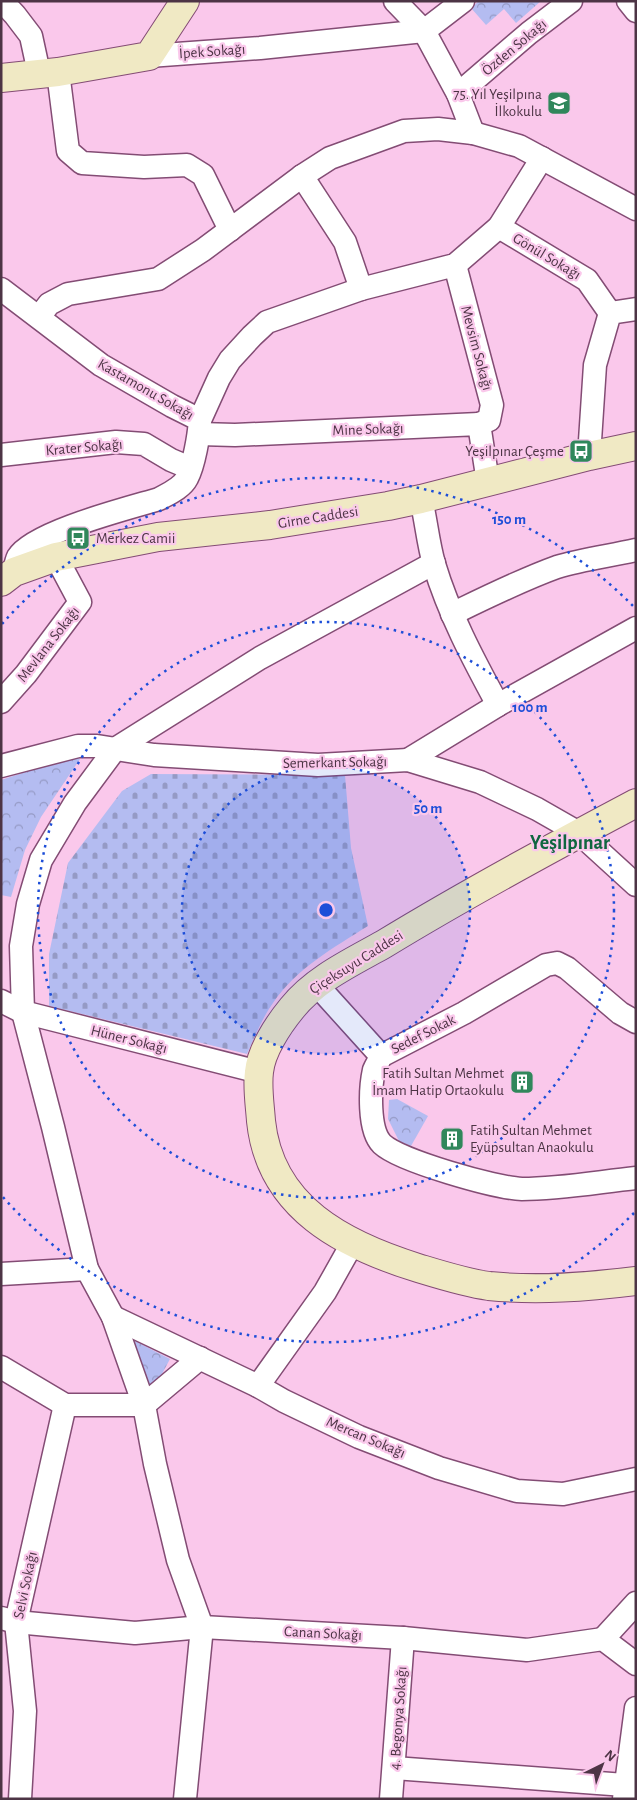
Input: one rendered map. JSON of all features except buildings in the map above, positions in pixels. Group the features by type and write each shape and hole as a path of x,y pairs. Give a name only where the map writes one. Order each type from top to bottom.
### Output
{"street":[{"path":"2,1 31,36 48,72 68,151 82,163 144,167 187,165 203,175 230,230"},
{"path":"149,56 185,1"},
{"path":"395,1 424,31 458,94 473,132"},
{"path":"424,31 464,1"},
{"name":"Özden Sokağı","path":"458,94 529,33 571,1"},
{"path":"628,1 636,11"},
{"name":"İpek Sokağı","path":"1,78 149,56 260,48 424,31"},
{"path":"39,317 49,304 68,294 158,279 202,250 302,176 330,158 404,131 438,129 473,132 519,146 636,209"},
{"path":"200,427 219,378 230,360 267,322 361,289 455,265 499,227 542,158"},
{"path":"302,176 344,242 361,289"},
{"name":"Gönül Sokağı","path":"499,227 587,280 610,313"},
{"name":"Mevsim Sokağı","path":"455,265 492,405 489,420 478,424"},
{"name":"Kastamonu Sokağı","path":"1,289 101,365 172,406 200,427 187,479 171,493 159,499 59,530 27,547 18,557 8,577"},
{"path":"589,456 595,365 610,313 636,309"},
{"path":"478,424 488,482"},
{"name":"Mine Sokağı","path":"200,427 235,435 478,424"},
{"name":"Krater Sokağı","path":"1,455 116,442 144,444 171,460 190,468"},
{"name":"Girne Caddesi","path":"8,577 56,557 158,537 270,525 422,499 589,456 636,446"},
{"path":"422,499 434,563 452,614 465,644 498,705"},
{"path":"452,614 512,584 557,568 636,550"},
{"name":"Mevlana Sokağı","path":"1,702 26,674 80,602 56,557"},
{"path":"185,1799 202,1627 178,1560 155,1464 144,1405 113,1318 87,1269 54,1127 23,1012 21,946 28,904 41,860 75,803 115,749 260,658 434,563"},
{"path":"408,760 498,705 636,628"},
{"name":"Semerkant Sokağı","path":"1,766 78,746 154,755 318,765 408,760 480,782 537,810 579,834 636,885"},
{"name":"Çiçeksuyu Caddesi","path":"636,803 451,903 316,984 294,1005 276,1029 258,1072 263,1141 272,1167 290,1194 305,1210 352,1244 417,1268 487,1286 546,1289 636,1281"},
{"name":"Sedef Sokak","path":"636,1022 620,1013 576,974 557,963 546,966 464,1013 381,1056 375,1068 371,1088 374,1127 381,1143 427,1166 520,1189 636,1178"},
{"path":"316,984 381,1056"},
{"name":"Hüner Sokağı","path":"1,1001 23,1012 258,1072"},
{"path":"258,1386 325,1292 352,1244"},
{"path":"1,1274 87,1269"},
{"name":"Mercan Sokağı","path":"113,1318 258,1386 284,1401 359,1437 440,1468 517,1491 563,1494 636,1480"},
{"path":"1,1367 65,1405 144,1405 200,1358"},
{"name":"Selvi Sokağı","path":"20,1799 25,1711 8,1620 65,1405"},
{"path":"636,1603 603,1639 636,1664"},
{"name":"Canan Sokağı","path":"8,1620 135,1632 202,1627 404,1638 527,1650 603,1639"},
{"name":"4. Begonya Sokağı","path":"391,1799 404,1638"},
{"path":"394,1768 625,1792 636,1708"}],"green space":[{"path":"479,1 541,1 516,23 504,9 486,25 471,8"},
{"path":"77,755 80,759 41,817 25,850 11,897 1,895 1,780"},
{"path":"151,774 345,775 351,848 368,926 316,960 293,979 269,1009 247,1054 49,1006 49,954 68,863 122,791"},
{"path":"397,1099 428,1116 411,1146 399,1141 388,1119 389,1100"},
{"path":"131,1339 170,1359 155,1387 147,1390"}],"place":[{"name":"75. Yıl Yeşilpına İlkokulu","path":"559,103"},
{"name":"Yeşilpınar Çeşme","path":"581,451"},
{"name":"Merkez Camii","path":"78,538"},
{"name":"Fatih Sultan Mehmet İmam Hatip Ortaokulu","path":"522,1082"},
{"name":"Fatih Sultan Mehmet Eyüpsultan Anaokulu","path":"452,1139"}],"district":[{"name":"Yeşilpınar","path":"570,842"}]}
